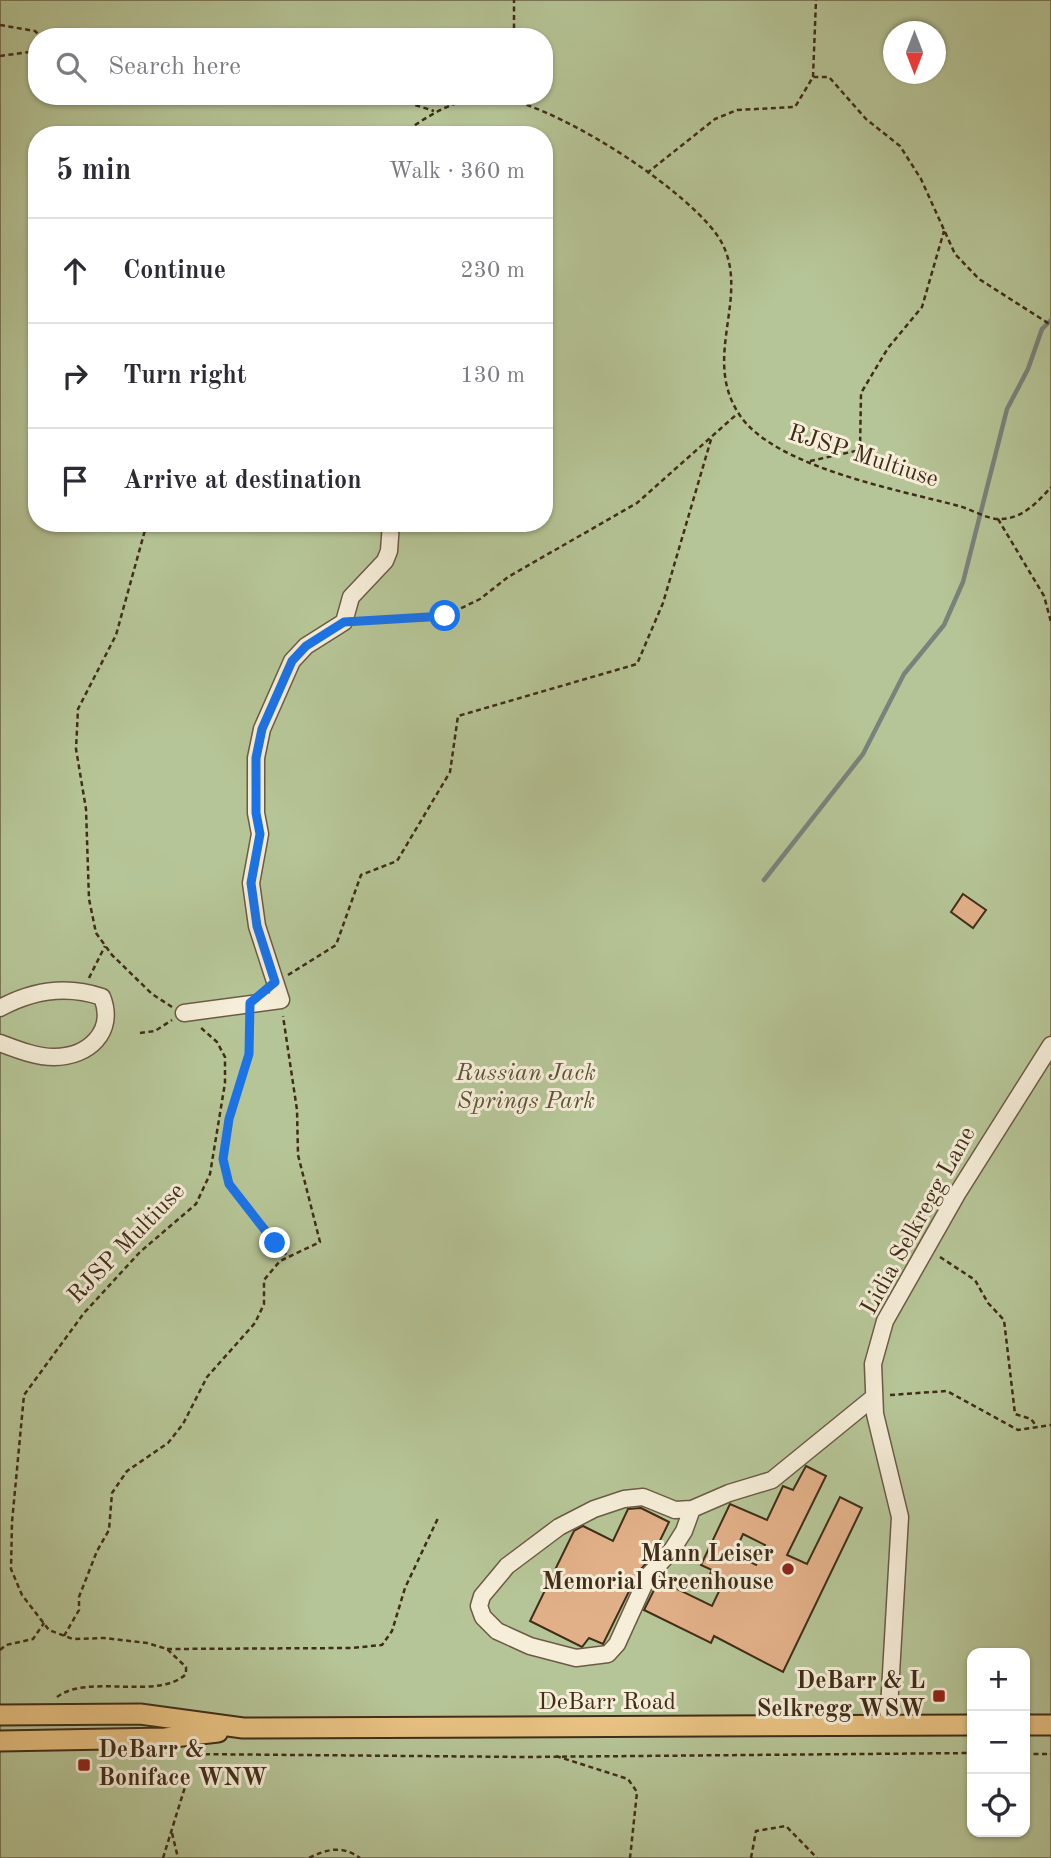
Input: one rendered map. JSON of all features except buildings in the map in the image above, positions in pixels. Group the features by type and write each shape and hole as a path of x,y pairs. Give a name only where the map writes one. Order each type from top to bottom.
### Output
{"main road":[{"name":"DeBarr Road","path":"0,1715 140,1714 243,1728 967,1725"},
{"path":"1030,1725 1051,1724"},
{"name":"DeBarr Road","path":"0,1741 182,1737 243,1728"}],"lane":[{"path":"184,1013 281,1000 257,926 251,883 260,834 256,813 258,748 262,729 292,661 306,646 344,622 351,597 385,561 389,551 390,532"},
{"path":"0,1008 58,989 84,991 102,997 107,1009 107,1026 99,1038 84,1048 63,1056 50,1057 0,1043"},
{"name":"Lidia Selkregg Lane","path":"888,1726 900,1517 875,1415 873,1364 885,1321 957,1194 1051,1045"},
{"path":"692,1509 684,1531 672,1550 648,1576 617,1644 608,1654 576,1658 530,1646 497,1631 483,1617 480,1606 482,1595 507,1566 559,1527 594,1509 643,1497 676,1510 692,1509 729,1493 772,1480 874,1396"}],"path":[{"path":"514,0 514,28"},
{"path":"647,173 715,119 737,110 795,107 814,77 816,0"},
{"path":"0,25 28,31"},
{"path":"0,56 28,52"},
{"path":"814,77 829,77 866,119 900,145 921,179 955,254 979,279 1051,325"},
{"path":"414,105 433,111"},
{"name":"RJSP Multiuse","path":"413,126 433,111 456,105"},
{"name":"RJSP Multiuse","path":"529,105 559,116 625,156 711,226 723,246 731,278 722,357 724,380 738,413 763,439 808,462 998,519"},
{"path":"808,462 860,450 861,393 888,348 922,307 944,231"},
{"path":"344,622 445,616 468,605 508,577 636,503 738,413"},
{"path":"275,982 336,945 361,875 397,861 450,772 458,716 636,664 663,603 712,436"},
{"path":"1051,487 1035,505 1021,513 998,519 1044,596 1051,622"},
{"name":"RJSP Multiuse","path":"145,532 116,635 78,709 76,749 86,809 89,899 96,933 105,946 152,994 184,1013 218,1042 225,1057 225,1083 210,1174 196,1204 140,1252 84,1312 24,1395 13,1500 11,1569 22,1595 49,1630 73,1639 104,1638 147,1643 167,1649 351,1648 382,1645 392,1631 405,1588 439,1516"},
{"path":"84,991 105,946"},
{"path":"64,1636 79,1610 79,1597 97,1551 109,1530 113,1493 127,1471 168,1443 176,1434 207,1377 255,1324 264,1304 264,1280 288,1257 320,1242 298,1155 297,1110 281,1000"},
{"path":"250,1003 249,1054 229,1119 223,1159 229,1184 288,1257"},
{"path":"141,1033 162,1028 184,1013"},
{"path":"939,1256 952,1262 975,1280 988,1303 1004,1320 1015,1413 1031,1419 1037,1427"},
{"path":"874,1396 947,1391 1018,1430 1051,1425"},
{"path":"0,1650 6,1645 33,1639 44,1623"},
{"path":"56,1703 62,1693 161,1684 180,1679 186,1674 186,1667 167,1649"},
{"path":"185,1754 967,1753"},
{"path":"1030,1754 1051,1754"},
{"path":"554,1755 628,1779 637,1792 630,1858"},
{"path":"163,1858 189,1774"},
{"path":"751,1858 756,1830 786,1826 817,1858"},
{"path":"172,1833 178,1858"},
{"path":"309,1858 326,1849 353,1853 360,1858"}],"green space":[{"name":"Russian Jack Springs Park","path":"0,0 1051,0 1051,1858 0,1858"}],"waterway":[{"path":"764,880 863,754 904,674 944,625 963,582 1007,409 1028,369 1042,329 1051,320"}],"place":[{"name":"Mann Leiser Memorial Greenhouse","path":"788,1569"},
{"name":"DeBarr & L Selkregg WSW","path":"939,1696"},
{"name":"DeBarr & Boniface WNW","path":"84,1765"}],"route":[{"path":"275,1243 229,1184 223,1159 229,1119 249,1054 250,1003 275,982 257,926 257,910 251,883 260,834 256,813 256,758 262,729 292,661 306,646 344,622 445,616"}]}
